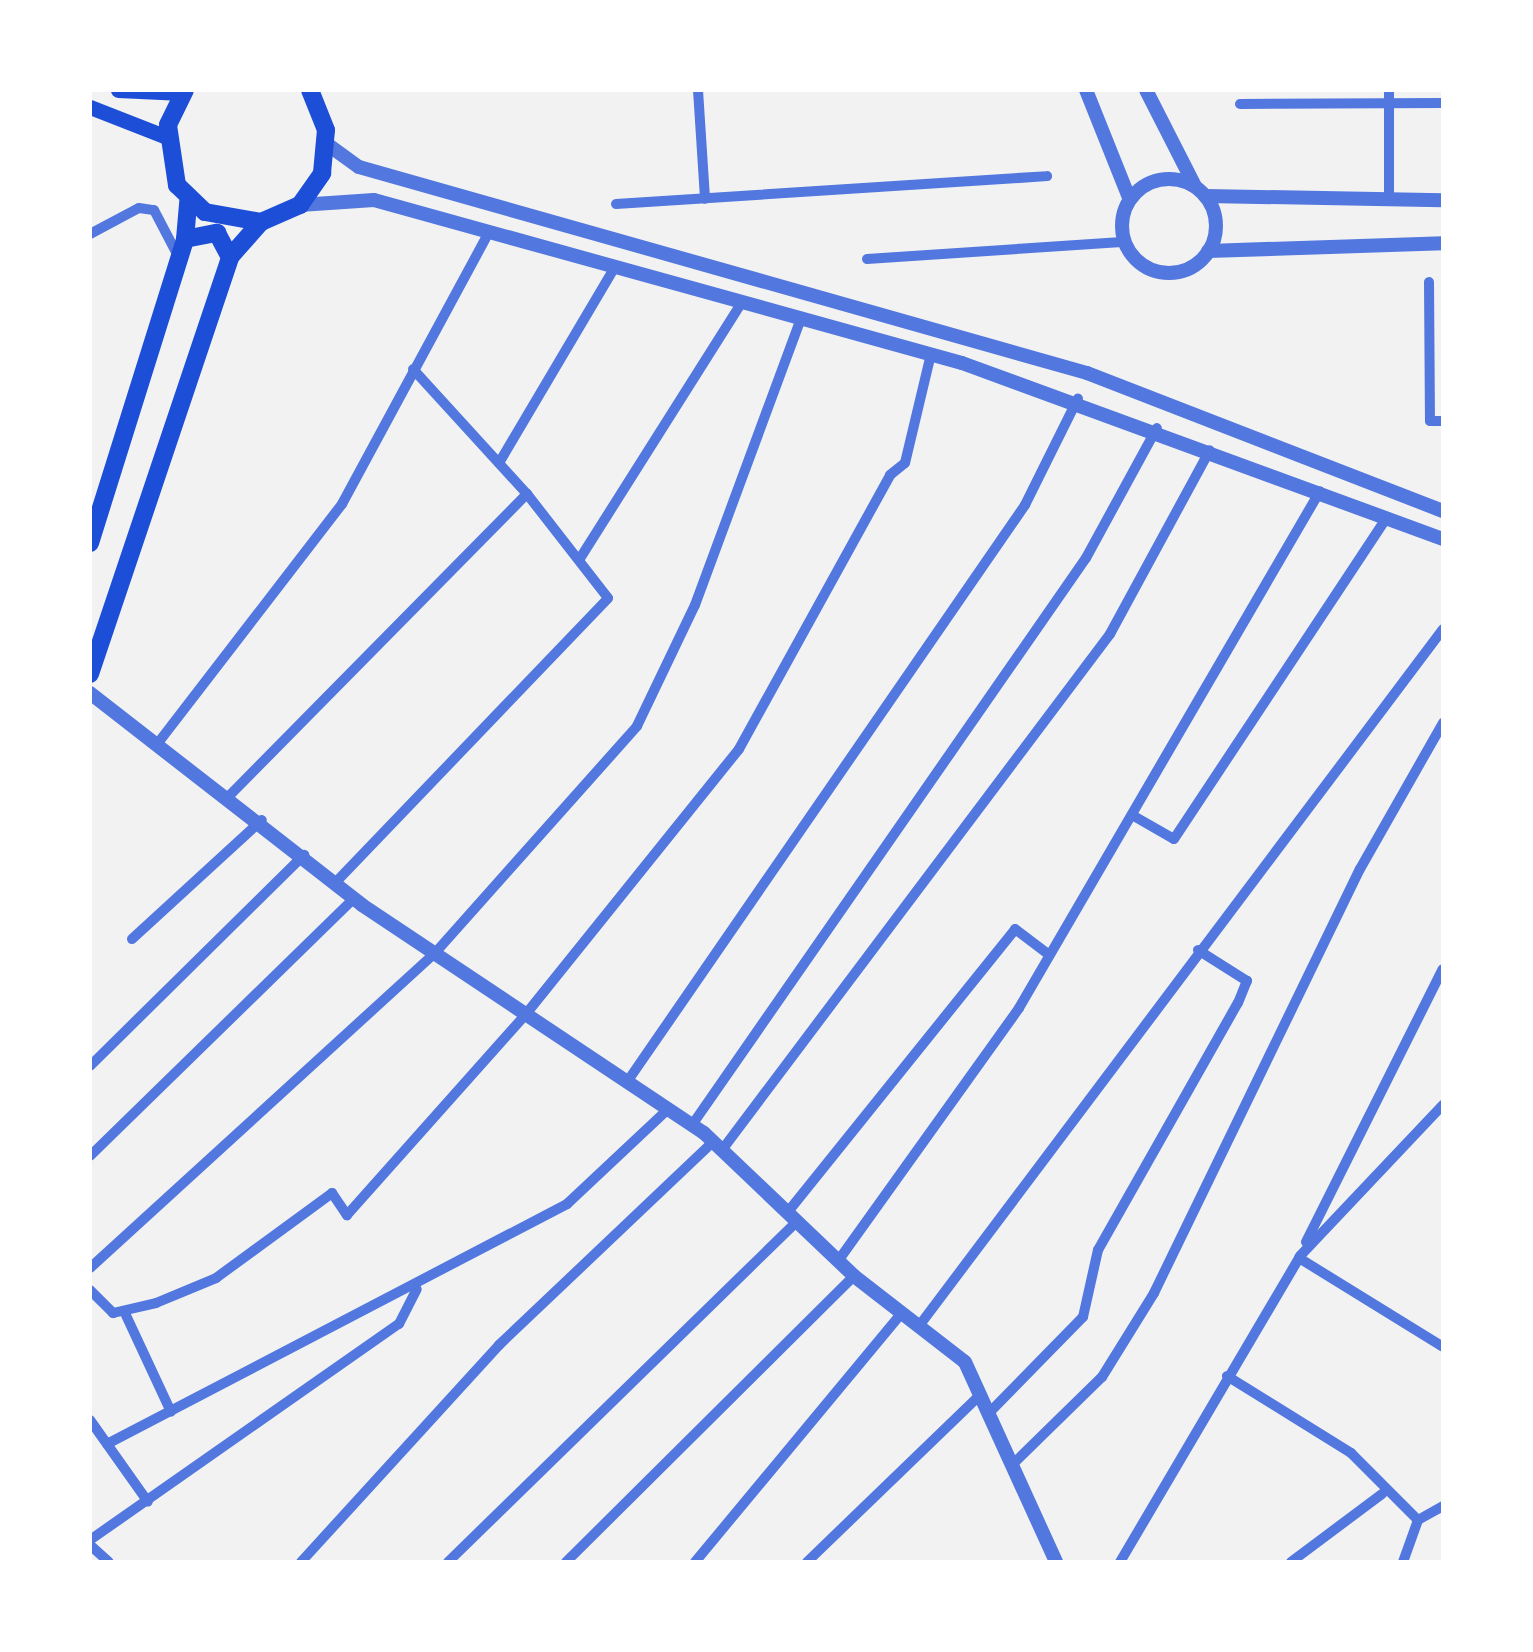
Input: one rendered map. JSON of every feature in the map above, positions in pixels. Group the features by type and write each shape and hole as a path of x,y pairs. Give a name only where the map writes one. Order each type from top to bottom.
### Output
{"highway":[{"path":"90,674 230,257 261,222 300,205 327,144 310,90"},
{"path":"90,543 185,240 188,200 167,138 184,92"},
{"path":"188,200 218,217 261,222"},
{"path":"185,240 217,233 230,257"}],"main road":[{"path":"118,90 184,92"},
{"path":"90,107 167,138"}],"street":[{"path":"698,90 705,198"},
{"path":"1086,90 1130,200 1125,242 1143,265 1171,272 1208,252 1443,243"},
{"path":"1146,90 1216,224 1208,252"},
{"path":"1389,90 1389,201"},
{"path":"1240,104 1443,103"},
{"path":"327,144 359,168 1087,372 1443,511"},
{"path":"616,204 1046,176"},
{"path":"1130,200 1167,178 1200,192 1443,200"},
{"path":"300,205 374,200 932,354 1078,398 1443,539"},
{"path":"90,234 139,208 154,210 179,259"},
{"path":"158,743 342,504 490,232"},
{"path":"867,258 1125,242"},
{"path":"498,463 615,266"},
{"path":"1429,282 1430,343 1430,422 1429,282"},
{"path":"579,560 742,302"},
{"path":"90,1268 435,953 637,726 695,605 801,318"},
{"path":"962,363 970,339"},
{"path":"1430,343 1443,342"},
{"path":"90,1290 113,1313 124,1310 216,1278 332,1193 346,1215 526,1014 739,749 890,475 905,463 932,354"},
{"path":"336,882 608,598 527,494 413,369"},
{"path":"627,1082 1025,505 1078,398"},
{"path":"1430,422 1443,421"},
{"path":"692,1126 1086,558 1158,428"},
{"path":"300,1562 499,1344 717,1146 1110,634 1210,449"},
{"path":"838,1261 1048,954 1320,491"},
{"path":"230,796 527,494"},
{"path":"1132,815 1174,839 1387,517"},
{"path":"919,1326 1443,629"},
{"path":"90,693 263,820 354,898 692,1126 854,1276 965,1362 1056,1562"},
{"path":"1012,1465 1102,1377 1154,1293 1360,869 1443,724"},
{"path":"132,939 263,820"},
{"path":"90,1066 304,854"},
{"path":"90,1156 354,898"},
{"path":"448,1562 792,1217 1015,929 1048,954"},
{"path":"988,1414 1082,1316 1098,1250 1238,1003 1247,981 1198,950"},
{"path":"1120,1562 1297,1262 1443,969"},
{"path":"1297,1262 1443,1105"},
{"path":"107,1444 418,1288 567,1204 668,1109"},
{"path":"1297,1262 1443,1348"},
{"path":"566,1562 854,1276"},
{"path":"109,1562 90,1543 399,1324 418,1288"},
{"path":"124,1310 171,1412"},
{"path":"694,1562 902,1313"},
{"path":"1227,1376 1326,1435 1382,1494 1418,1520"},
{"path":"806,1562 980,1394"},
{"path":"92,1427 148,1502"},
{"path":"1291,1562 1382,1494"},
{"path":"1402,1562 1418,1520 1443,1506"}]}
